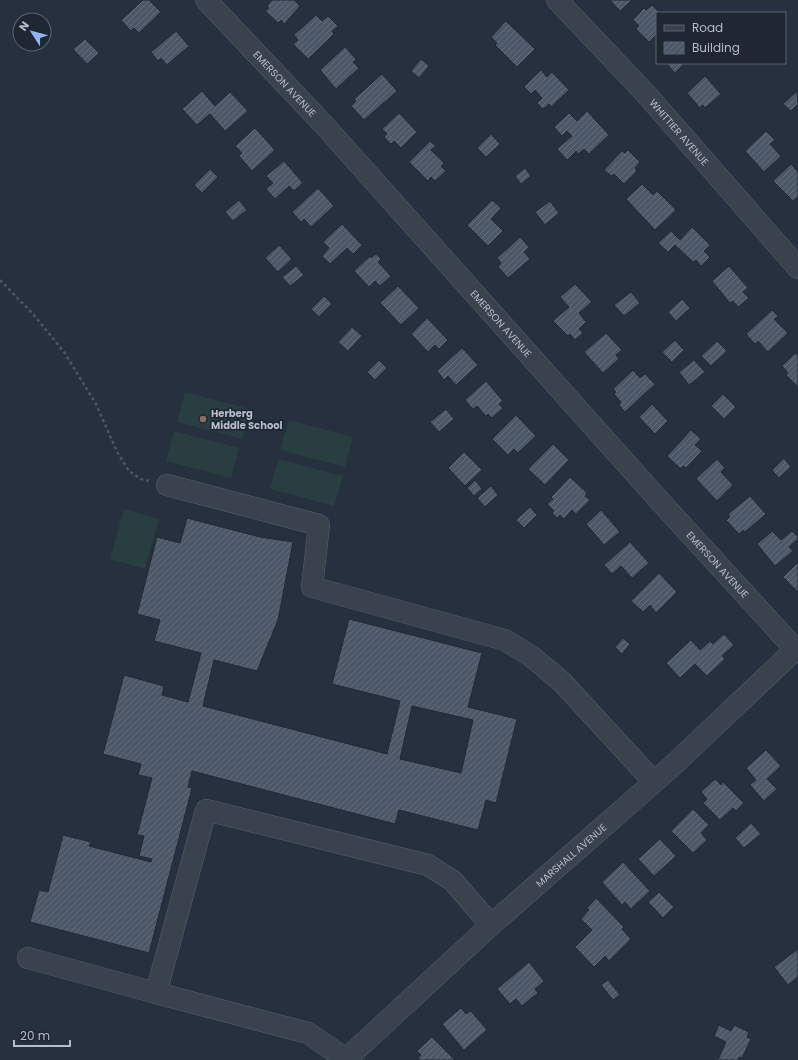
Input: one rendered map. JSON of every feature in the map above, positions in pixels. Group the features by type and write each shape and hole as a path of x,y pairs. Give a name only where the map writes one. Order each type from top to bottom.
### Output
{"street":[{"name":"EMERSON AVENUE","path":"206,0 325,126 658,499 797,648"},
{"name":"WHITTIER AVENUE","path":"557,0 646,94 798,268"},
{"path":"167,485 319,525 312,587 505,640 531,656 562,682 654,782"},
{"name":"MARSHALL AVENUE","path":"346,1060 491,924 654,782 797,648"},
{"path":"156,992 206,810 428,866 453,881 491,924"},
{"path":"28,958 308,1033 346,1060"}],"path":[{"path":"0,280 33,314 64,352 96,404 117,452 129,471 141,480 167,485"}],"green space":[{"path":"185,392 250,409 242,439 177,422"},
{"path":"289,420 353,437 345,467 280,450"},
{"path":"174,431 239,448 231,478 166,461"},
{"path":"278,459 343,476 334,506 270,489"},
{"path":"124,509 159,519 145,569 110,559"}],"building":[{"path":"143,0 149,0 161,12 139,33 134,28 131,31 121,20"},
{"path":"272,0 295,0 300,6 284,24 281,20 278,23 265,11 269,8 267,6"},
{"path":"610,0 632,0 620,11"},
{"path":"652,5 659,12 656,12 656,35 649,42 636,29 639,26 633,20 644,8 646,10"},
{"path":"316,15 322,21 328,16 338,26 332,31 334,34 308,59 293,44 298,40 294,35"},
{"path":"506,21 535,49 517,67 495,45 497,43 491,37"},
{"path":"176,31 189,46 167,65 161,58 158,61 151,52"},
{"path":"85,39 99,53 87,64 73,49"},
{"path":"345,47 356,59 353,62 359,68 336,89 320,70"},
{"path":"421,59 429,66 419,78 411,71"},
{"path":"667,64 684,64 675,73"},
{"path":"541,70 547,77 552,72 569,90 551,107 549,104 543,109 537,103 542,98 535,90 531,94 524,87"},
{"path":"382,74 397,91 364,120 351,106 356,101 354,99"},
{"path":"705,76 721,94 705,108 703,105 700,108 687,93"},
{"path":"202,91 215,106 230,92 248,111 225,131 210,114 197,125 182,109"},
{"path":"797,91 798,104 791,111 783,104"},
{"path":"587,111 609,135 589,154 584,149 578,154 576,151 567,160 557,149 572,136 567,131 562,136 554,127 569,113 577,121"},
{"path":"399,113 417,132 401,148 394,141 391,144 384,137 387,134 382,129"},
{"path":"255,128 275,150 252,171 239,156 242,153 235,146"},
{"path":"766,131 775,140 770,144 781,156 764,172 745,151"},
{"path":"491,134 500,144 486,157 477,148"},
{"path":"430,141 436,146 431,150 444,163 441,166 446,171 435,181 431,177 428,181 409,162"},
{"path":"628,150 640,162 635,168 637,171 624,184 614,174 611,176 604,170 622,151 625,153"},
{"path":"284,161 303,183 294,191 289,186 275,199 266,189 273,183 266,176"},
{"path":"791,164 798,172 798,197 793,201 773,181"},
{"path":"525,168 531,176 521,184 515,176"},
{"path":"210,169 218,177 202,193 194,185"},
{"path":"642,184 653,195 657,191 676,210 655,230 626,199"},
{"path":"318,188 334,206 311,227 304,219 301,222 292,212"},
{"path":"239,200 247,210 233,221 225,212"},
{"path":"492,200 501,208 491,219 503,231 488,246 467,225"},
{"path":"550,201 559,213 545,225 535,212"},
{"path":"342,224 362,245 353,254 347,248 330,264 322,256 329,248 323,242"},
{"path":"692,227 710,245 704,251 710,257 701,266 696,260 693,262 675,245 668,252 658,243 671,231 680,240"},
{"path":"520,237 529,247 524,252 530,259 508,278 498,267 501,263 497,258"},
{"path":"279,245 292,259 278,272 265,258"},
{"path":"376,254 381,259 378,262 391,276 380,286 375,281 369,287 354,271 370,256 371,258"},
{"path":"296,266 304,275 290,286 282,277"},
{"path":"729,266 748,288 743,292 749,298 738,307 733,301 730,303 712,281"},
{"path":"575,284 592,302 579,313 586,322 579,329 583,333 575,340 570,334 568,336 553,321 569,307 560,297"},
{"path":"398,286 419,308 401,325 380,303"},
{"path":"631,292 640,303 624,316 614,305"},
{"path":"324,296 332,304 319,317 311,309"},
{"path":"682,299 690,308 676,321 668,312"},
{"path":"772,310 778,316 774,319 788,333 768,352 758,341 755,344 746,334"},
{"path":"427,318 448,340 439,349 435,345 428,352 411,334"},
{"path":"352,327 362,336 348,351 338,342"},
{"path":"606,333 622,350 616,355 619,359 603,373 584,352"},
{"path":"675,340 684,350 672,362 662,352"},
{"path":"717,341 727,351 711,366 701,356"},
{"path":"462,348 478,365 456,385 448,376 444,380 437,371"},
{"path":"795,353 798,356 798,387 786,375 788,373 782,366"},
{"path":"379,360 387,368 375,380 367,372"},
{"path":"694,360 705,372 689,385 679,372"},
{"path":"633,370 640,378 645,374 655,384 625,412 619,405 621,402 614,394 616,392 613,389"},
{"path":"486,381 503,401 499,404 503,408 492,418 488,414 486,416 477,406 473,409 465,400"},
{"path":"723,394 736,407 724,419 711,406"},
{"path":"652,404 668,421 655,434 639,417"},
{"path":"446,409 454,419 439,432 430,422"},
{"path":"516,415 536,436 518,453 514,449 508,455 492,439"},
{"path":"691,430 701,439 695,445 702,451 686,468 683,466 681,469 667,456"},
{"path":"553,444 569,460 545,485 528,469"},
{"path":"464,452 482,470 465,486 448,468"},
{"path":"784,458 791,467 779,478 772,470"},
{"path":"717,459 725,468 721,472 733,485 717,501 696,479"},
{"path":"570,477 587,493 585,496 590,500 576,514 572,510 564,519 560,515 557,518 552,513 554,511 547,504 553,499 551,497"},
{"path":"475,480 482,489 474,496 467,488"},
{"path":"491,486 498,495 485,507 477,498"},
{"path":"750,496 766,514 745,532 743,530 739,534 726,520 730,517 728,514"},
{"path":"530,507 537,515 524,528 516,520"},
{"path":"601,510 620,532 604,545 586,524"},
{"path":"187,518 260,537 293,542 278,620 257,671 214,660 203,706 387,754 400,701 332,684 349,619 482,653 468,707 517,719 496,803 486,800 478,830 399,810 395,824 192,771 188,787 192,788 149,953 30,922 39,890 48,892 63,835 91,842 89,846 151,862 152,859 139,856 144,836 137,835 152,778 138,775 141,764 103,754 124,675 164,686 162,695 188,702 201,653 154,641 160,620 137,614 157,537 180,543","holes":["412,706 473,720 461,773 400,759"]},
{"path":"772,531 781,540 792,531 798,537 798,539 789,547 793,551 775,566 757,544"},
{"path":"630,542 649,563 632,578 621,566 612,574 604,565"},
{"path":"798,562 798,592 783,577"},
{"path":"659,573 677,592 656,613 650,605 643,612 631,601"},
{"path":"724,634 734,645 722,656 725,659 707,676 695,664 680,678 666,663 691,640 700,650 710,641 713,644"},
{"path":"623,638 630,644 622,654 615,647"},
{"path":"766,750 781,766 767,779 777,789 764,801 750,785 756,780 746,768"},
{"path":"715,779 721,785 723,782 744,803 736,811 733,808 720,820 703,803 707,799 701,792"},
{"path":"693,809 709,825 701,833 707,840 693,853 671,831"},
{"path":"751,823 761,834 744,848 735,838"},
{"path":"660,839 676,856 654,876 638,859"},
{"path":"623,862 650,891 631,909 625,902 622,905 602,882"},
{"path":"659,892 674,907 663,918 648,902"},
{"path":"596,898 624,927 622,929 631,939 609,961 605,956 594,967 575,947 592,930 581,919 589,910 587,908"},
{"path":"798,949 798,977 788,985 774,967"},
{"path":"529,962 544,981 535,989 538,993 522,1006 516,999 510,1004 497,989"},
{"path":"608,980 620,995 613,1000 601,985"},
{"path":"461,1008 466,1014 471,1011 487,1030 464,1050 442,1024"},
{"path":"719,1025 731,1031 734,1025 749,1032 747,1037 751,1039 742,1058 739,1057 738,1060 718,1060 726,1042 714,1036"},
{"path":"432,1037 455,1060 420,1060 418,1058 421,1055 417,1051"}],"place":[{"name":"Herberg Middle School","path":"203,419"}]}
